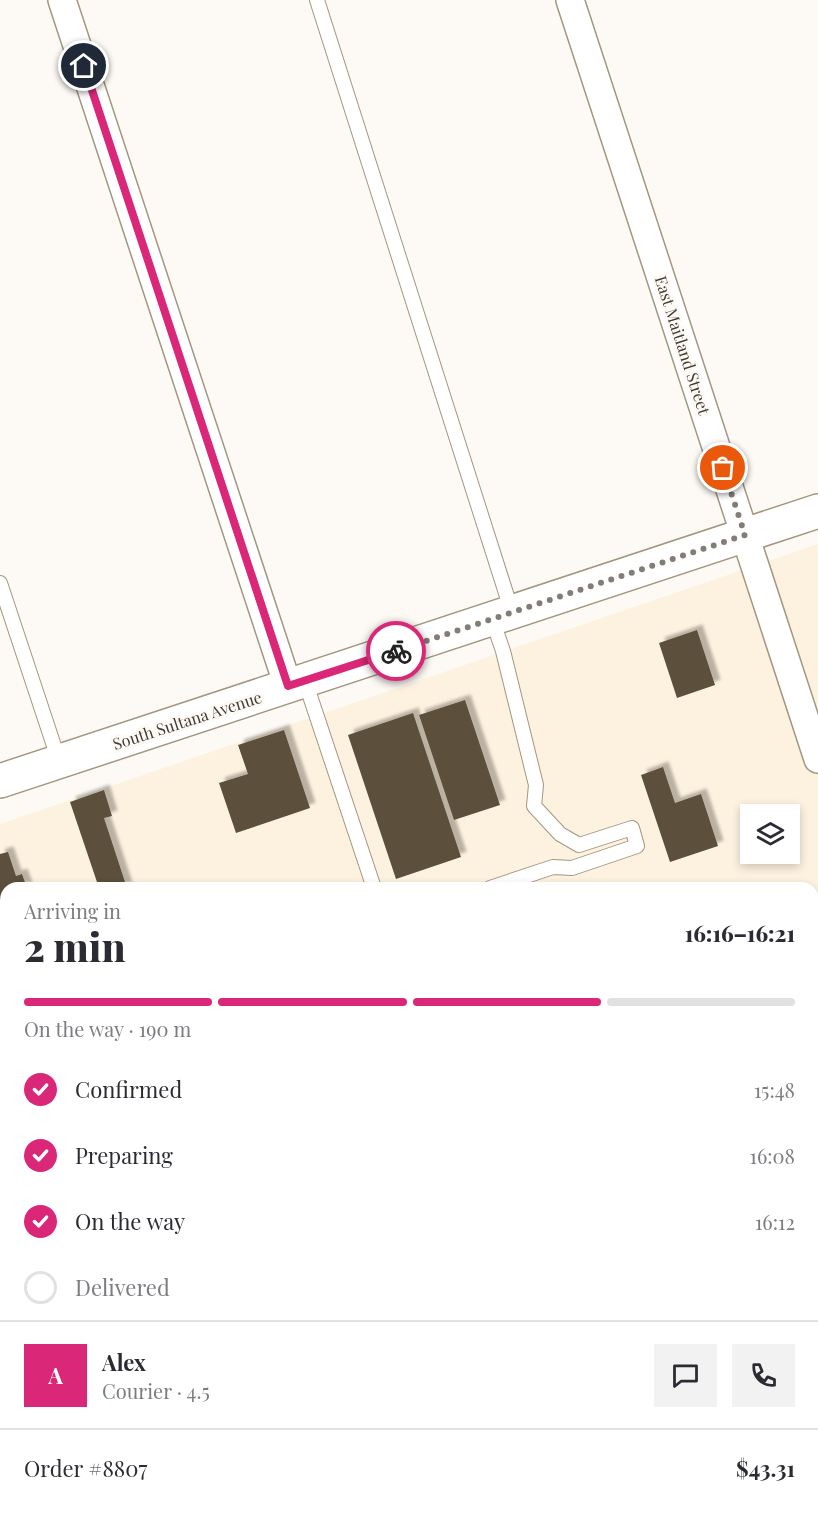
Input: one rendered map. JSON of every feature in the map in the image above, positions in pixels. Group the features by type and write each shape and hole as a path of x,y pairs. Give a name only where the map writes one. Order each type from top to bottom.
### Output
{"street":[{"path":"62,0 297,684"},
{"name":"East Maitland Street","path":"570,0 818,759"},
{"name":"South Sultana Avenue","path":"0,781 818,511"}],"lane":[{"path":"317,0 502,615 503,651 536,785 534,806 560,834 579,845 632,828 638,846 572,868 553,867 508,882"},
{"path":"0,583 59,761"},
{"path":"297,684 372,882"}],"shaded area":[{"path":"818,544 818,882 0,882 0,824"}],"building":[{"path":"697,630 715,685 677,698 659,643"},
{"path":"465,700 500,805 454,820 419,715"},
{"path":"413,713 461,857 396,879 348,735"},
{"path":"284,730 310,808 236,833 219,783 248,774 238,745"},
{"path":"663,767 675,803 701,794 718,846 670,862 641,775"},
{"path":"104,790 112,816 104,818 125,882 97,882 70,802"},
{"path":"8,852 16,876 22,874 25,882 0,882 0,854"}],"way so far":[{"path":"396,651 745,535 723,468"}],"route":[{"path":"84,66 288,686 396,651"}]}
